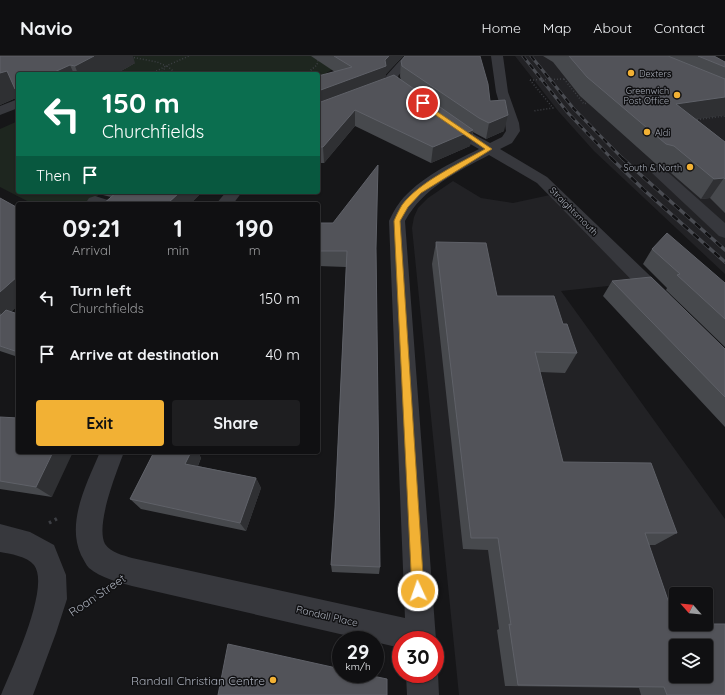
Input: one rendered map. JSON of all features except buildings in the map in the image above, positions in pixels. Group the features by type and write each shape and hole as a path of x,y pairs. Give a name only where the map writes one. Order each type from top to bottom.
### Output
{"street":[{"path":"406,92 394,84 392,76 410,56"},
{"path":"489,149 507,140 512,131 512,123 502,92 497,56"},
{"path":"380,90 394,84"},
{"path":"0,111 16,104"},
{"name":"Straightsmouth","path":"434,112 489,149 542,180 671,308"},
{"name":"Randall Place","path":"420,631 397,221 405,206 418,192 489,149"},
{"path":"657,170 725,232"},
{"path":"226,202 232,194"},
{"name":"Roan Street","path":"111,454 94,498 89,524 90,539 96,554 108,563 132,572"},
{"path":"8,540 30,546 44,555 52,575 52,599 41,633 17,695"},
{"name":"Randall Place","path":"132,572 392,632"},
{"path":"422,683 423,695"}],"path":[{"path":"155,72 189,56"},
{"path":"309,72 319,63 314,56"},
{"path":"132,57 157,62 174,72"},
{"path":"162,72 166,66"},
{"path":"527,111 554,108 530,80 564,79 584,104 591,101"},
{"path":"689,121 725,116"},
{"path":"8,540 94,498"},
{"name":"Roan Street","path":"79,607 132,572"}],"shaded area":[{"path":"115,56 336,56 345,62 320,77 320,72 120,72 125,69"},
{"path":"515,56 612,56 725,104 725,274 594,151 559,112"},
{"path":"16,122 16,194 100,194 90,202 29,202 0,187 0,129"},
{"path":"453,181 481,198 513,203 550,195 636,283 561,291 725,519 725,695 459,695 412,228 414,217 418,208 428,198"}],"railway":[{"path":"523,56 568,113 612,159"},
{"path":"531,56 574,109 622,158"},
{"path":"622,158 725,250"},
{"path":"612,159 644,190 725,262"}],"place":[{"name":"Dexters","path":"631,73"},
{"name":"Greenwich Post Office","path":"677,95"},
{"name":"Aldi","path":"647,132"},
{"name":"South & North","path":"690,167"},
{"name":"Randall Christian Centre","path":"273,680"}],"route":[{"path":"418,591 397,221 405,206 418,192 489,149 470,138 423,103"}]}
